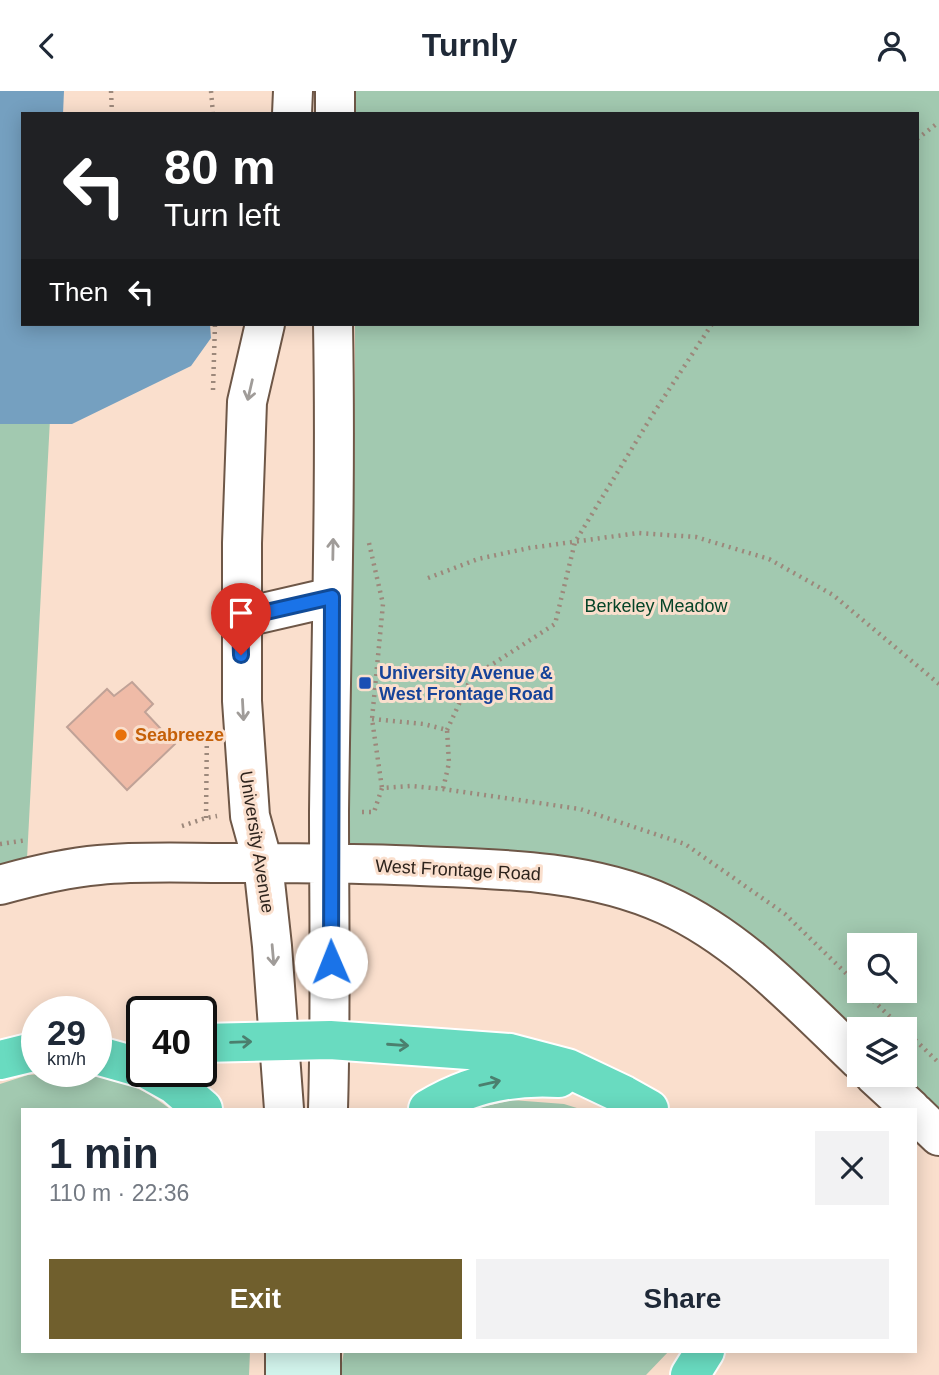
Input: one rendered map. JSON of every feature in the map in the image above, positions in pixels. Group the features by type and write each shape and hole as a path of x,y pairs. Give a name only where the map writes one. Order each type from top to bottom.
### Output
{"highway":[{"path":"217,1043 330,1040 510,1053 549,1062 606,1086 647,1108"},
{"path":"430,1108 469,1089 509,1079 555,1078 606,1086"},
{"path":"177,1087 202,1108"},
{"path":"690,1375 704,1353"}],"main road":[{"path":"285,1353 285,1375"},
{"path":"321,1353 321,1375"}],"street":[{"path":"292,112 293,91"},
{"path":"335,91 335,112"},
{"name":"University Avenue","path":"265,326 247,402 240,618 246,780 250,816 263,863 281,1042 284,1108"},
{"path":"328,1108 335,454 333,326"},
{"path":"240,618 332,597"},
{"name":"West Frontage Road","path":"0,885 48,872 100,865 263,863 520,871 582,880 641,895 686,915 733,946 847,1049"},
{"path":"887,1087 910,1108"},
{"path":"917,1115 939,1136"}],"path":[{"path":"111,91 112,112"},
{"path":"211,91 213,112"},
{"path":"919,137 939,122"},
{"path":"212,401 215,326"},
{"path":"443,789 449,763 447,730 471,678 555,624 576,543 653,414 711,326"},
{"path":"367,532 383,604 372,719 382,788"},
{"path":"428,578 478,559 528,548 638,533 695,537 769,559 832,596 939,684"},
{"path":"372,719 424,724 447,730"},
{"path":"876,1003 890,1017"},
{"path":"917,1042 939,1063"}],"green space":[{"name":"Berkeley Meadow","path":"354,91 939,91 939,1136 917,1115 917,1108 909,1108 887,1087 917,1087 917,1017 847,1017 847,1050 664,904 330,863 351,620 355,326 919,326 919,112 354,112"},
{"path":"50,419 26,878 0,885 0,420"},
{"path":"21,1077 21,1087 112,1087 112,1079 144,1092 169,1108 21,1108 21,1353 250,1353 249,1375 0,1375 0,1084"},
{"path":"512,1100 564,1104 577,1108 477,1108"},
{"path":"344,1353 667,1353 646,1375 340,1375"}],"water":[{"path":"0,91 64,91 63,112 21,112 21,326 210,326 211,338 191,366 72,424 0,424"}],"building":[{"name":"Seabreeze","path":"132,682 153,704 145,712 175,744 127,790 67,727 107,689 114,696"}],"place":[{"name":"University Avenue & West Frontage Road","path":"365,683"},
{"name":"Seabreeze","path":"121,735"}],"route":[{"path":"241,655 240,618 332,597 329,813 331,962"}]}
